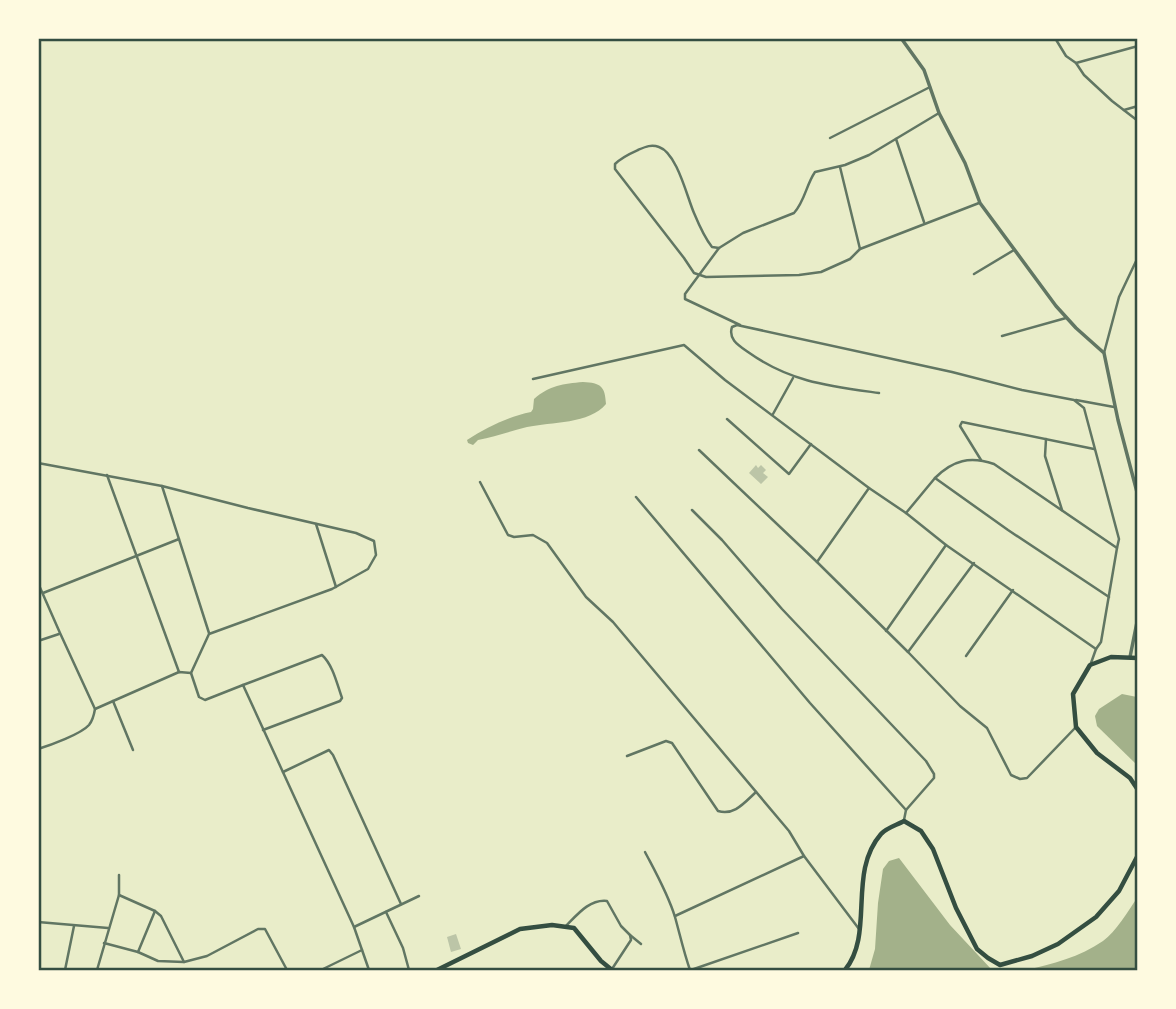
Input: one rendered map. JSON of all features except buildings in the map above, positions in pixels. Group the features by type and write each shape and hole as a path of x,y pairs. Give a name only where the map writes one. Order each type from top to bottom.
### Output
{"main road":[{"path":"1138,658 1111,657 1090,665 1073,694 1076,727 1097,753 1130,778 1138,790"},
{"path":"845,971 853,960 859,930 865,863 882,833 904,821 921,831 933,849 956,908 977,949 1000,965 1058,944 1096,917 1119,891 1138,855"},
{"path":"437,971 520,929 552,925 574,928 601,961 612,970"}],"street":[{"path":"901,38 924,70 939,113 965,163 980,202 1056,306 1104,353"},
{"path":"1056,39 1066,56 1076,63 1084,75 1138,121"},
{"path":"1076,63 1138,46"},
{"path":"830,138 930,87"},
{"path":"1123,110 1138,106"},
{"path":"743,327 685,299 685,294 719,248 743,233 794,214 800,208 815,172 869,155 939,113"},
{"path":"896,139 924,224"},
{"path":"719,248 712,247 706,239 680,173 667,152 648,145 623,156 615,164 615,169 699,276 811,274 831,269 850,259 860,249 980,202"},
{"path":"840,166 860,249"},
{"path":"974,274 1014,250"},
{"path":"1138,257 1119,297 1104,353 1138,496"},
{"path":"1002,336 1067,318"},
{"path":"879,393 793,377 764,364 738,345 730,331 737,325 1022,390 1115,407"},
{"path":"533,379 682,344 725,380 946,545 1096,649"},
{"path":"773,414 793,377"},
{"path":"1069,399 1084,408 1119,539 1101,642 1090,665"},
{"path":"727,419 789,474 811,444"},
{"path":"981,460 960,426 962,422 1094,449"},
{"path":"1046,439 1045,456 1062,510"},
{"path":"699,450 817,562 960,706 987,728 1012,775 1020,779 1027,778 1076,727"},
{"path":"906,513 942,472 959,462 981,460 994,464 1117,548"},
{"path":"38,463 162,486 355,533 374,541 376,555 368,569 336,587 209,634"},
{"path":"107,475 179,673"},
{"path":"935,478 1110,597"},
{"path":"480,482 508,535 533,535 547,543 586,597 613,622 789,831 804,856 859,930"},
{"path":"162,486 209,634 191,673 199,697 205,700 322,655 326,657 336,680 342,698 340,701 263,730"},
{"path":"817,562 869,488"},
{"path":"636,497 810,703 906,810"},
{"path":"692,510 926,761 934,778 906,810 904,821"},
{"path":"316,524 336,587"},
{"path":"43,593 179,538"},
{"path":"886,631 946,545"},
{"path":"908,652 974,563"},
{"path":"38,583 95,709 88,727 38,749"},
{"path":"966,656 1013,590"},
{"path":"1130,657 1138,617"},
{"path":"38,640 60,633"},
{"path":"95,709 179,673 191,673"},
{"path":"243,685 354,927 369,971"},
{"path":"113,701 132,750"},
{"path":"627,756 666,741 672,743 718,811 725,813 738,809 756,792"},
{"path":"282,773 329,750 401,904"},
{"path":"645,852 675,916 691,971 798,933"},
{"path":"675,916 804,856"},
{"path":"97,971 119,895 120,876"},
{"path":"119,895 156,911 184,962"},
{"path":"354,927 419,896"},
{"path":"565,927 589,904 598,900 607,901 621,926 641,944"},
{"path":"138,952 156,911"},
{"path":"386,912 403,948 409,971"},
{"path":"38,922 109,928"},
{"path":"65,971 74,925"},
{"path":"104,943 138,952 158,961 184,962 207,956 258,929 265,929 287,971"},
{"path":"612,970 631,940 631,935"},
{"path":"321,971 363,950"}],"shaded area":[{"path":"583,382 598,385 605,393 606,404 599,411 580,419 527,427 478,440 473,445 468,443 467,440 490,427 531,412 534,399 551,388"},
{"path":"1122,694 1137,697 1137,765 1097,726 1095,716 1099,709"},
{"path":"899,858 950,925 992,970 869,970 875,949 883,869 889,861"},
{"path":"1137,898 1137,970 1026,970 1075,956 1094,947 1117,927"}]}
